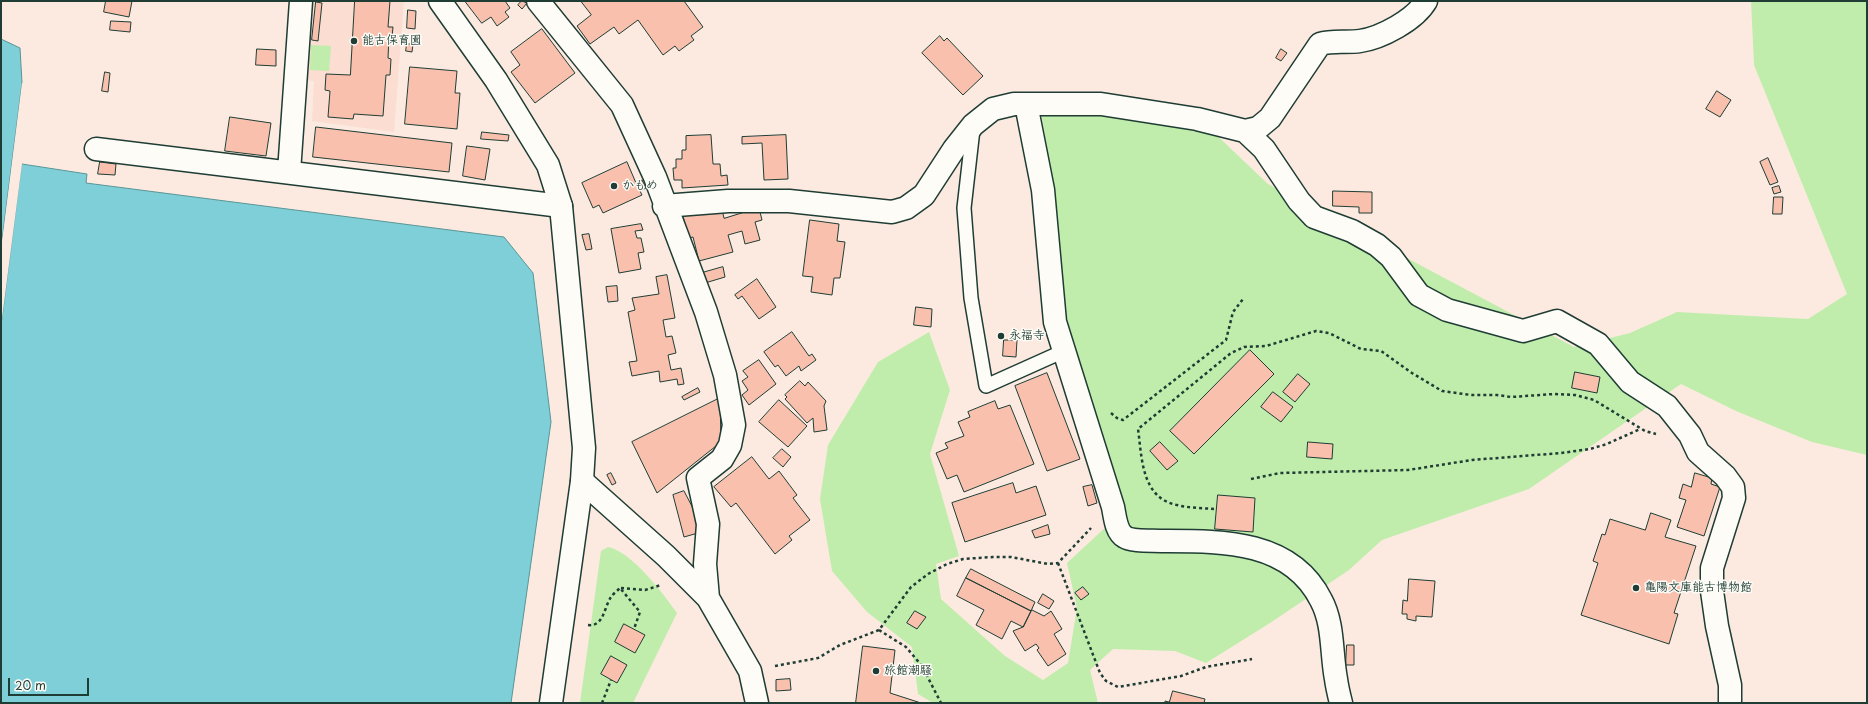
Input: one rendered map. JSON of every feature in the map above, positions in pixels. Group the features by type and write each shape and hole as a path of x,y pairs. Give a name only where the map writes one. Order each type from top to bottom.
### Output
{"street":[{"path":"289,172 301,1"},
{"path":"440,1 496,80 548,165 561,206 584,448 582,481 550,703"},
{"path":"538,1 622,105 655,177 664,206 706,312 725,375 734,425 730,445 722,459 698,478 708,524 705,564 708,598"},
{"path":"664,206 728,201 790,201 892,212 906,208 924,195 954,149 973,125 993,109 1014,104 1101,104 1197,119 1245,131 1258,128 1270,118 1320,44 1332,41 1360,41 1379,36 1396,27 1422,7 1426,1"},
{"path":"1026,104 1043,190 1054,322 1113,507 1118,530 1125,537 1141,540 1218,541 1267,551 1304,574 1321,599 1328,615 1336,680 1341,703"},
{"path":"1245,131 1264,149 1299,201 1314,217 1352,231 1377,245 1391,257 1403,276 1419,295 1447,310 1523,331 1557,321 1598,344 1630,382 1667,406 1690,435 1698,452 1725,476 1733,487 1734,498 1712,568 1712,591 1730,685 1730,703"},
{"path":"96,149 561,206"},
{"path":"582,481 678,568 708,598 750,671 757,703"}],"lane":[{"path":"973,125 964,208 971,298 986,386 1064,351"}],"path":[{"path":"1108,408 1112,414 1122,420 1226,340 1235,307 1243,299"},
{"path":"1214,509 1176,505 1160,498 1150,487 1146,477 1138,428 1231,353 1244,347 1266,346 1316,331 1329,333 1361,349 1381,351 1412,373 1442,390 1463,395 1497,395 1511,397 1554,394 1575,395 1594,400 1641,428 1658,434 1680,422"},
{"path":"1251,479 1280,473 1408,470 1472,460 1561,453 1590,449 1641,428"},
{"path":"750,671 818,658 840,645 879,630 911,587 928,574 947,564 963,559 1011,557 1048,564 1058,564 1076,543 1113,507"},
{"path":"1058,564 1100,673 1113,686 1118,687 1181,676 1206,667 1252,659"},
{"path":"562,622 591,626 602,619 611,596 620,588 645,590 658,587 678,568"},
{"path":"620,588 640,612 634,629"},
{"path":"879,630 906,647 922,666 941,703"},
{"path":"602,703 611,680"}],"shaded area":[{"name":"能古保育園","path":"309,1 404,1 394,132 312,121 314,81 304,80"}],"green space":[{"path":"1751,1 1867,1 1867,455 1812,442 1736,411 1681,384 1529,489 1382,540 1349,570 1270,623 1206,663 1175,651 1113,649 1090,670 1098,703 933,703 918,694 912,647 867,612 832,571 820,499 828,445 878,362 929,332 950,390 930,454 959,556 936,564 941,599 1005,656 1043,680 1068,663 1077,608 1067,563 1122,512 1062,316 1054,190 1041,113 1104,111 1207,126 1268,184 1574,347 1630,333 1677,312 1808,319 1847,294 1754,65"},
{"path":"311,45 331,46 329,71 310,70"},
{"path":"608,547 617,550 637,565 664,595 677,613 633,703 580,703 601,551"}],"water":[{"path":"1,39 20,48 22,83 1,248"},
{"path":"22,164 87,174 86,183 504,237 533,273 551,422 511,703 1,703 1,326"}],"pier":[{"path":"22,83 24,83 3,248 1,250"},
{"path":"22,162 1,326 1,310 20,164"}],"building":[{"path":"106,1 132,1 129,17 104,12"},
{"path":"355,1 390,1 388,27 393,27 392,37 389,37 388,58 391,59 390,75 386,75 383,116 354,114 353,119 328,117 330,91 325,90 326,74 350,75"},
{"path":"465,1 505,1 510,8 505,12 509,17 497,26 491,17 482,23"},
{"path":"522,1 527,3 522,9 518,5"},
{"path":"581,1 684,1 703,27 691,36 694,40 679,51 675,46 663,55 638,20 619,34 614,27 590,44 577,26 591,15"},
{"path":"316,2 322,3 318,41 312,40"},
{"path":"408,10 416,11 415,29 407,28"},
{"path":"111,21 131,22 130,32 110,30"},
{"path":"542,29 575,73 535,103 511,72 520,65 511,52"},
{"path":"940,36 944,41 947,38 983,76 963,95 922,53"},
{"path":"407,44 413,44 412,52 406,51"},
{"path":"257,49 276,50 276,66 256,65"},
{"path":"1281,49 1287,53 1281,61 1276,58"},
{"path":"410,67 457,71 455,93 460,93 457,129 405,124"},
{"path":"105,72 110,73 108,92 102,91"},
{"path":"1717,91 1731,100 1720,117 1706,109"},
{"path":"230,117 271,123 266,156 225,151"},
{"path":"316,127 452,143 449,172 313,157"},
{"path":"482,132 509,135 508,141 481,139"},
{"path":"711,135 713,164 720,164 721,176 727,175 728,185 682,188 682,180 674,180 673,168 676,168 676,159 682,159 682,150 686,150 686,136"},
{"path":"786,135 788,179 764,180 762,143 742,144 742,137"},
{"path":"467,146 490,149 485,180 463,176"},
{"path":"1768,158 1778,182 1770,185 1760,162"},
{"path":"100,162 116,164 115,175 98,174"},
{"name":"かもめ","path":"627,162 636,183 642,180 646,188 640,191 642,195 603,213 599,205 593,208 582,183"},
{"path":"1779,186 1781,192 1774,194 1772,188"},
{"path":"1333,191 1372,192 1372,213 1359,213 1359,207 1333,206"},
{"path":"1774,197 1783,197 1782,214 1773,214"},
{"path":"759,208 762,220 755,222 760,240 745,244 742,231 728,235 733,252 699,261 693,237 689,238 682,213 722,210 724,218"},
{"path":"810,220 839,224 837,241 845,242 840,278 834,278 832,295 811,292 813,277 803,276"},
{"path":"641,224 643,230 635,231 637,238 641,238 644,252 638,253 641,269 619,273 611,229"},
{"path":"589,234 592,249 586,250 582,235"},
{"path":"723,267 725,277 705,283 702,273"},
{"path":"667,275 675,318 663,320 666,337 672,336 676,353 668,355 671,370 681,368 684,384 678,385 677,379 660,382 659,371 632,376 629,362 637,361 628,312 635,310 632,298 659,294 656,277"},
{"path":"757,279 776,307 759,319 742,296 738,299 735,295"},
{"path":"617,286 618,301 608,302 606,287"},
{"path":"916,307 932,309 931,327 914,325"},
{"path":"792,332 809,356 812,354 816,360 801,371 799,366 786,376 778,365 775,367 764,352"},
{"path":"1004,340 1017,340 1016,357 1003,356"},
{"path":"1250,350 1274,374 1194,454 1170,431"},
{"path":"759,360 776,384 749,405 742,395 748,390 742,381 748,377 743,371"},
{"path":"1575,372 1600,377 1597,393 1572,388"},
{"path":"1047,373 1080,459 1047,471 1015,386"},
{"path":"1298,374 1310,384 1295,402 1283,392"},
{"path":"800,381 805,386 808,382 826,401 824,406 827,430 814,432 813,418 807,423 785,399 787,397 785,395"},
{"path":"698,388 700,392 684,400 682,397"},
{"path":"1273,392 1293,407 1281,422 1261,407"},
{"path":"720,398 721,442 657,493 632,442"},
{"path":"779,400 807,426 788,447 759,422"},
{"path":"995,401 998,409 1010,405 1034,464 964,492 957,475 947,479 936,453 948,448 945,443 964,436 958,422 970,417 968,412"},
{"path":"1160,442 1178,461 1167,470 1150,451"},
{"path":"1308,442 1333,444 1332,459 1307,457"},
{"path":"782,449 791,457 783,467 773,458"},
{"path":"752,457 769,479 779,471 797,495 793,498 810,520 789,536 792,540 775,554 736,503 731,507 714,487"},
{"path":"611,473 616,483 612,485 607,475"},
{"path":"1695,473 1712,478 1711,484 1720,487 1704,536 1677,527 1686,500 1679,498 1683,484 1691,487"},
{"path":"1013,483 1016,493 1036,486 1046,515 965,542 952,503"},
{"path":"1092,485 1097,503 1088,506 1083,487"},
{"path":"684,491 697,516 698,533 684,537 673,495"},
{"path":"1218,495 1255,498 1253,532 1215,529"},
{"name":"亀陽文庫能古博物館","path":"1651,513 1671,520 1665,537 1696,546 1674,613 1678,614 1669,644 1581,615 1598,563 1593,561 1602,534 1605,535 1610,519 1645,530"},
{"path":"1048,525 1050,534 1035,538 1032,531"},
{"path":"971,569 1035,602 1031,611 966,578"},
{"path":"966,578 1031,611 1023,627 1011,621 1002,639 976,625 984,610 957,596"},
{"path":"1409,579 1435,581 1432,617 1416,616 1416,621 1407,619 1407,614 1402,614 1403,600 1407,601"},
{"path":"1083,587 1089,594 1081,600 1075,593"},
{"path":"1043,594 1054,601 1049,609 1038,603"},
{"path":"1032,610 1044,616 1051,611 1062,629 1054,634 1066,654 1048,666 1037,650 1039,648 1036,644 1025,651 1013,631 1023,627"},
{"path":"915,611 926,617 917,629 907,623"},
{"path":"624,624 645,635 635,653 615,642"},
{"path":"1347,645 1354,645 1354,665 1346,665"},
{"name":"旅館潮騒","path":"863,646 895,650 890,693 921,703 856,703"},
{"path":"611,656 627,665 617,683 601,674"},
{"path":"790,679 791,690 776,691 776,680"},
{"path":"1173,691 1205,699 1204,703 1165,703 1165,701 1169,702"}],"place":[{"name":"能古保育園","path":"354,41"},
{"name":"かもめ","path":"614,186"},
{"name":"永福寺","path":"1001,336"},
{"name":"亀陽文庫能古博物館","path":"1636,588"},
{"name":"旅館潮騒","path":"876,671"}]}
